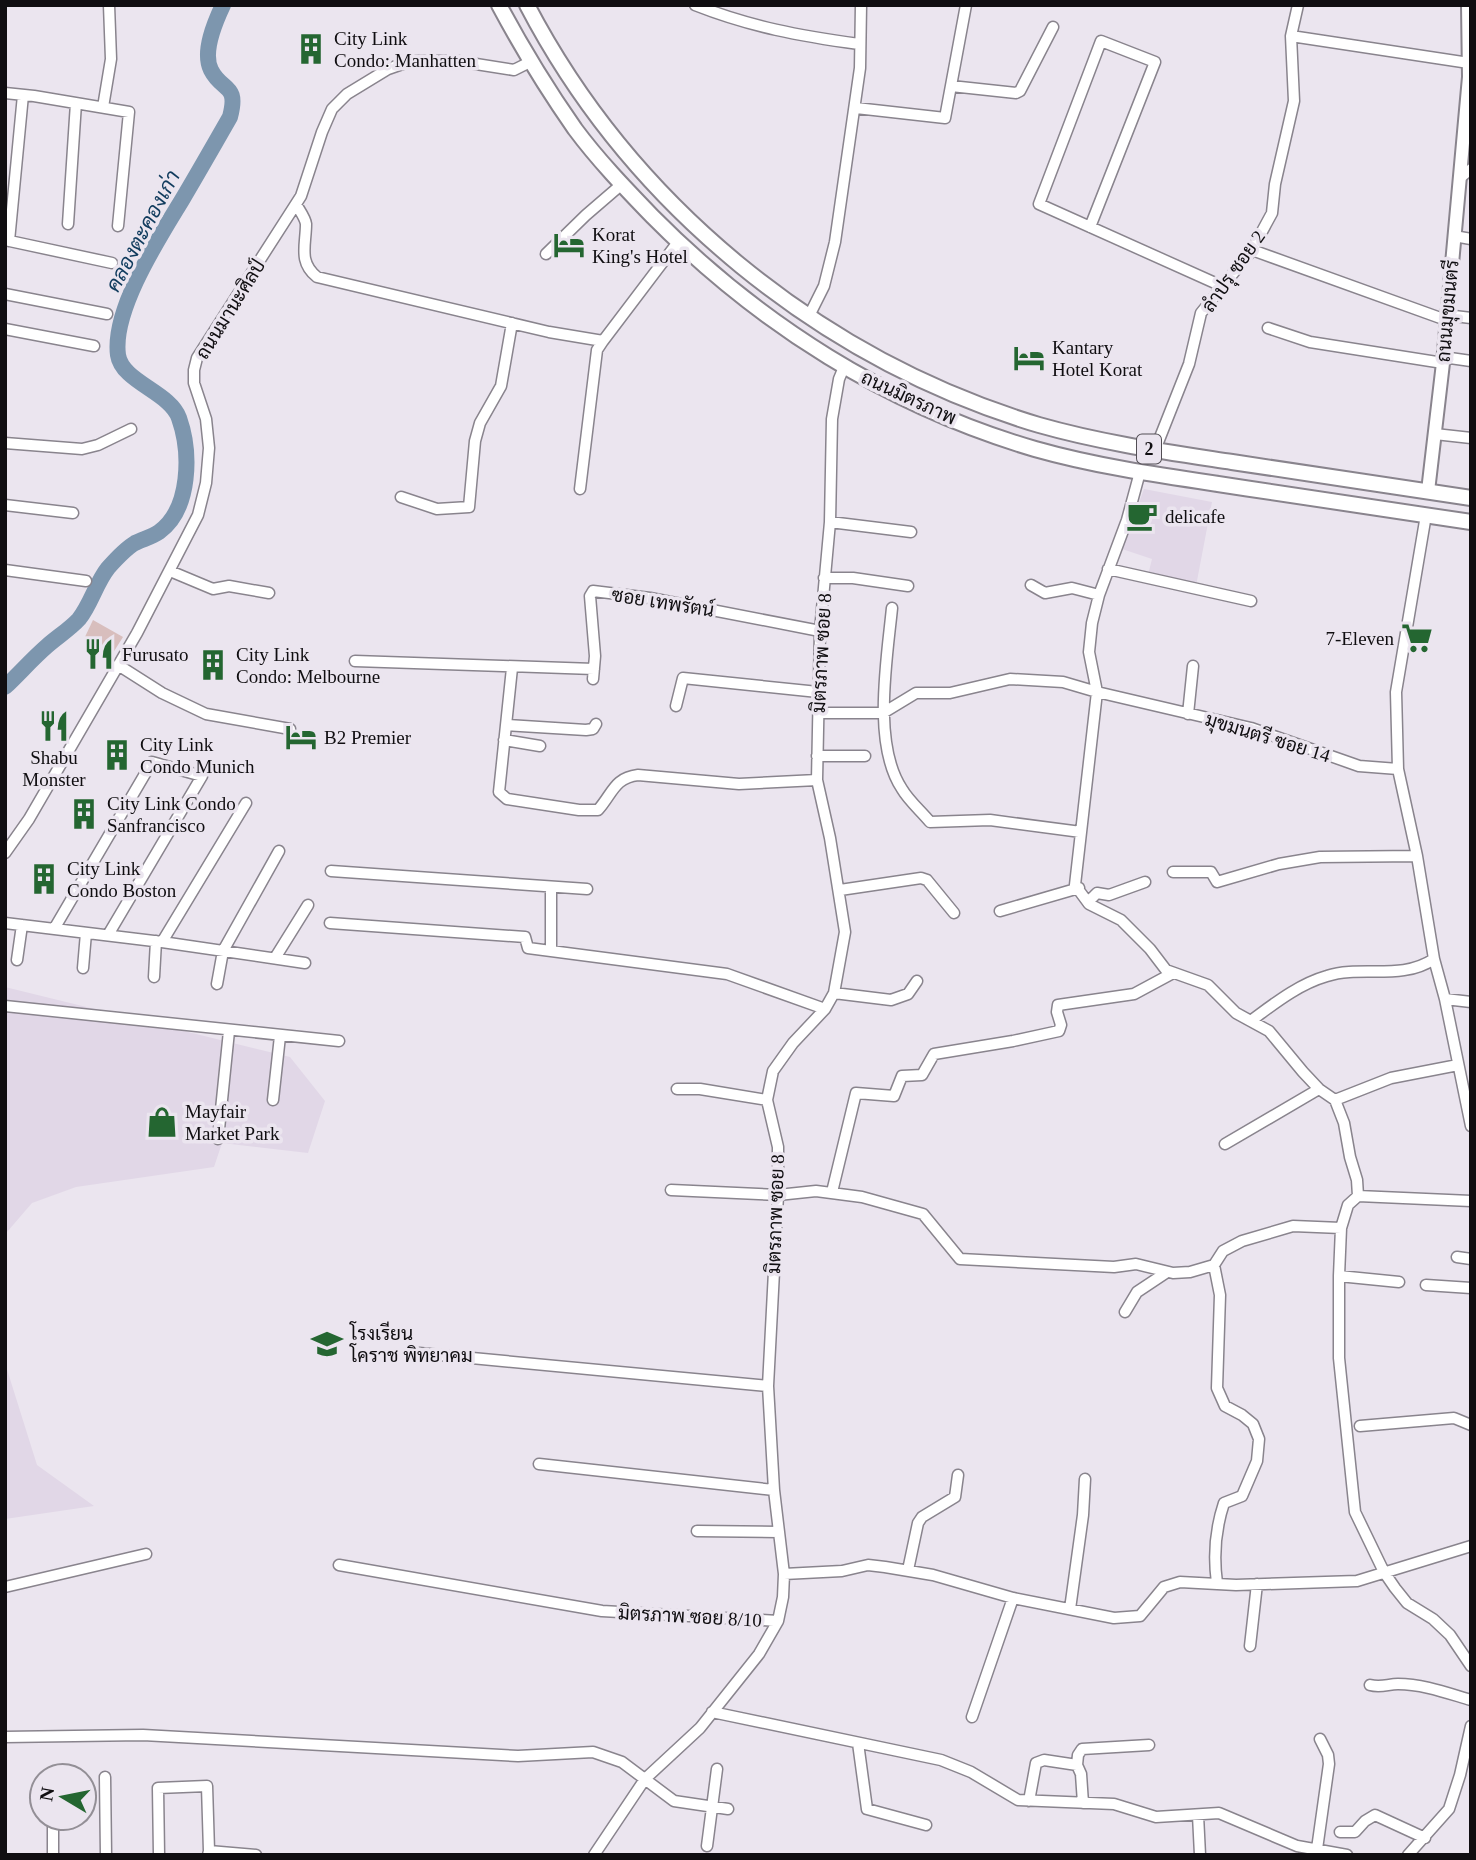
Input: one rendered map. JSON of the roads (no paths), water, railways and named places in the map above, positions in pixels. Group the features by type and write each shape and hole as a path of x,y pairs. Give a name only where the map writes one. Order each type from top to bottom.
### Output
{"highway":[{"name":"ถนนมิตรภาพ","path":"499,5 530,62 577,131 621,184 678,242 744,300 844,367 921,405 997,436 1068,457 1140,472 1471,522"},
{"name":"ถนนมิตรภาพ","path":"527,5 563,69 641,171 724,252 809,316 885,362 932,385 994,410 1084,437 1471,498"}],"main road":[{"name":"ถนนมุขมนตรี","path":"1428,491 1470,77 1468,5"}],"street":[{"path":"103,107 111,58 109,5"},
{"path":"695,5 735,21 771,30 859,44"},
{"path":"809,316 824,286 835,242 856,108 861,5"},
{"path":"856,108 945,118 966,5"},
{"name":"ลำปรุ ซอย 2","path":"1155,450 1189,364 1201,313 1252,250 1272,213 1275,184 1294,101 1291,36 1298,5"},
{"path":"951,86 1016,93 1020,91 1053,27"},
{"path":"1291,36 1470,59"},
{"path":"1090,227 1154,62 1101,41 1039,204 1090,227 1224,287"},
{"name":"ถนนมานะศิลป์","path":"5,853 29,818 118,666 198,516 206,483 209,448 206,419 194,383 194,370 198,358 301,196 332,109 366,81 411,61 457,61 514,70 530,62"},
{"path":"5,93 129,113 118,226"},
{"path":"23,95 7,241 112,263"},
{"path":"68,224 76,103"},
{"path":"1460,178 1471,169"},
{"path":"546,254 621,184"},
{"path":"296,204 306,221 303,256 309,271 317,277 549,332 603,341"},
{"path":"1454,236 1471,239"},
{"path":"580,489 597,350 678,242"},
{"path":"1252,250 1446,318 1471,318"},
{"path":"5,294 107,314"},
{"path":"401,497 437,509 469,507 475,441 480,423 501,386 512,323"},
{"path":"1268,328 1310,342 1443,360 1471,360"},
{"path":"5,330 94,346"},
{"name":"มิตรภาพ ซอย 8","path":"594,1855 645,1779 700,1728 759,1654 778,1621 783,1597 768,1386 778,1147 767,1100 774,1071 793,1042 825,1009 834,993 845,932 840,890 817,780 820,631 830,522 832,419 839,379 844,367"},
{"path":"5,443 82,449 99,445 131,429"},
{"path":"1435,434 1471,438"},
{"path":"1140,472 1127,520 1099,595 1092,623 1089,652 1097,692 1075,885 1088,902 1105,914 1121,920 1167,970 1208,985 1236,1013 1269,1031 1319,1089 1335,1100 1344,1123 1358,1196"},
{"path":"5,505 73,513"},
{"path":"1426,515 1396,692 1398,769 1417,856 1434,960 1458,1065 1467,1089 1471,1126"},
{"path":"830,522 911,532"},
{"path":"1108,569 1251,601"},
{"path":"5,570 86,581"},
{"path":"170,571 213,589 228,585 269,593"},
{"path":"824,578 853,578 908,586"},
{"path":"1031,585 1045,593 1072,588 1099,595"},
{"name":"ซอย เทพรัตน์","path":"513,668 593,674 590,596 593,591 650,598 820,631"},
{"path":"892,608 883,713 888,755 901,788 930,822 990,820 1081,832"},
{"path":"355,662 513,668 499,792 507,799 579,810 598,810 618,781 626,776 739,784 817,780"},
{"path":"118,666 162,693 206,714 289,729"},
{"path":"1188,714 1193,666"},
{"path":"676,706 684,678 818,692"},
{"name":"มุขมนตรี ซอย 14","path":"883,713 916,693 950,694 1010,679 1063,682 1251,728 1359,765 1398,769"},
{"path":"818,713 883,713"},
{"path":"506,725 586,730 593,729 596,724"},
{"path":"504,740 540,746"},
{"path":"817,756 865,756"},
{"path":"54,929 152,762 202,776 108,935"},
{"path":"154,976 159,942 246,803"},
{"path":"218,984 223,951 279,851"},
{"path":"1173,873 1211,872 1217,883 1279,864 1320,857 1417,856"},
{"path":"331,871 586,889"},
{"path":"840,890 921,878 927,880 954,913"},
{"path":"1088,902 1097,893 1109,895 1145,882"},
{"path":"551,888 551,950"},
{"path":"1000,911 1079,888"},
{"path":"275,958 308,905"},
{"path":"5,923 305,963"},
{"path":"330,923 525,937 528,948 727,974 825,1009"},
{"path":"17,960 22,925"},
{"path":"83,968 86,933"},
{"path":"1252,1020 1286,996 1329,975 1401,972 1434,960"},
{"path":"832,1192 856,1093 894,1096 902,1076 922,1075 934,1054 1059,1031 1061,1025 1058,1005 1134,994 1173,973"},
{"path":"834,993 891,1000 908,994 917,981"},
{"path":"1445,999 1471,1002"},
{"path":"5,1006 339,1041"},
{"path":"218,1139 229,1031"},
{"path":"273,1100 280,1036"},
{"path":"1335,1100 1391,1078 1458,1065"},
{"path":"677,1089 700,1089 767,1100"},
{"path":"1225,1144 1319,1089"},
{"path":"671,1190 778,1195 832,1192 862,1197 923,1214 960,1259 1114,1267 1136,1264 1167,1272 1190,1272 1214,1265 1223,1251 1242,1241 1293,1226 1341,1228"},
{"path":"1471,1201 1358,1196 1348,1205 1341,1228 1339,1276 1339,1358 1355,1512 1384,1572 1407,1603 1433,1619 1450,1635 1471,1666"},
{"path":"1457,1257 1471,1259"},
{"path":"1214,1265 1220,1295 1217,1388 1225,1406 1253,1424 1259,1439 1257,1461 1242,1496 1224,1503 1219,1517 1213,1557 1217,1583"},
{"path":"1125,1312 1137,1292 1167,1272"},
{"path":"1339,1276 1399,1282"},
{"path":"1426,1285 1471,1288"},
{"path":"419,1353 768,1386"},
{"path":"1360,1426 1454,1418 1471,1425"},
{"path":"540,1464 774,1490"},
{"path":"908,1570 918,1523 922,1517 955,1497 958,1475"},
{"path":"1070,1609 1083,1515 1085,1479"},
{"path":"697,1531 779,1532"},
{"path":"783,1574 842,1571 868,1565 908,1570 1013,1598 1114,1618 1140,1616 1164,1587 1180,1582 1257,1584 1357,1581 1471,1546"},
{"path":"5,1587 146,1554"},
{"name":"มิตรภาพ ซอย 8/10","path":"339,1564 602,1611 778,1621"},
{"path":"1250,1646 1257,1584"},
{"path":"972,1717 1013,1598"},
{"path":"1370,1685 1380,1687 1397,1684 1431,1688 1471,1700"},
{"path":"712,1712 941,1760 971,1772 1018,1800 1114,1804 1156,1817 1219,1813 1297,1846 1347,1855"},
{"path":"1408,1855 1449,1809 1469,1746 1471,1726"},
{"path":"5,1737 143,1735 518,1756 593,1752 622,1762 674,1801 727,1809"},
{"path":"1317,1849 1329,1764 1328,1755 1320,1739"},
{"path":"858,1743 867,1809 926,1825"},
{"path":"1083,1803 1082,1782 1077,1765 1082,1749 1149,1745"},
{"path":"1029,1801 1039,1760 1077,1765"},
{"path":"707,1846 717,1769"},
{"path":"105,1777 106,1855"},
{"path":"159,1855 158,1788 207,1786 208,1853 256,1855"},
{"path":"1198,1815 1200,1855"},
{"path":"1340,1832 1355,1832 1365,1821 1376,1815 1425,1838"},
{"path":"53,1832 53,1855"}],"waterway":[{"name":"คลองตะคองเก่า","path":"5,687 41,651 79,619 104,574 121,554 135,543 159,532 170,522 183,495 186,463 179,418 166,401 128,373 121,364 118,337 122,317 139,275 230,117 231,93 215,77 208,55 216,20 223,5"}],"place":[{"name":"City Link Condo: Manhatten","path":"311,49"},
{"name":"Korat King's Hotel","path":"569,245"},
{"name":"Kantary Hotel Korat","path":"1029,358"},
{"name":"delicafe","path":"1142,516"},
{"name":"7-Eleven","path":"1417,638"},
{"name":"Furusato","path":"99,654"},
{"name":"City Link Condo: Melbourne","path":"213,665"},
{"name":"Shabu Monster","path":"54,726"},
{"name":"B2 Premier","path":"301,737"},
{"name":"City Link Condo Munich","path":"117,755"},
{"name":"City Link Condo Sanfrancisco","path":"84,814"},
{"name":"City Link Condo Boston","path":"44,879"},
{"name":"Mayfair Market Park","path":"162,1122"},
{"name":"โรงเรียน โคราช พิทยาคม","path":"327,1344"}]}
